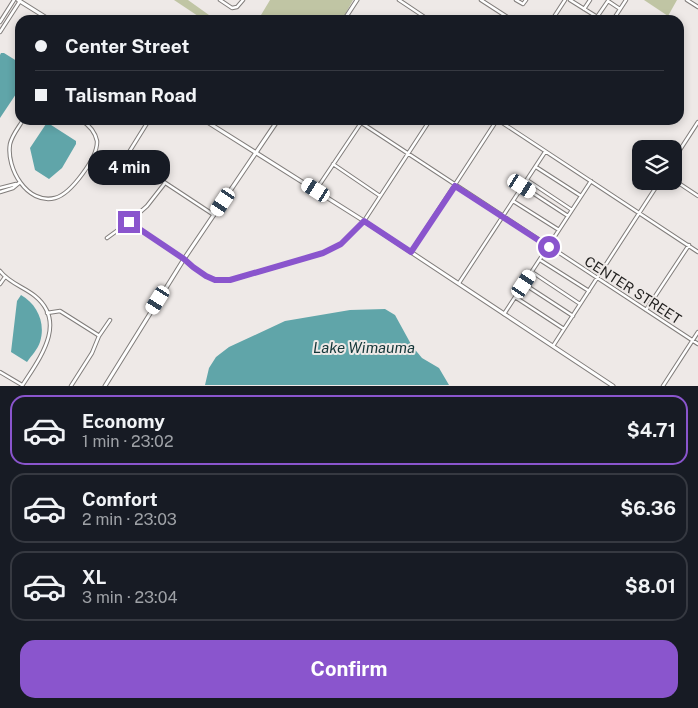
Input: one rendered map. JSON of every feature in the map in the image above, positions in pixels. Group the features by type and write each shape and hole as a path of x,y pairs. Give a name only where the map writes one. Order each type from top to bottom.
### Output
{"main road":[{"path":"348,15 357,0"},
{"path":"19,1 42,15"},
{"path":"212,125 364,221 614,386"},
{"path":"105,386 184,259 275,125"}],"street":[{"path":"0,22 14,0"},
{"path":"220,0 232,8 237,7 242,0"},
{"path":"399,0 422,15"},
{"path":"481,0 505,15"},
{"path":"516,0 523,4 526,0"},
{"path":"555,15 564,2 559,0"},
{"path":"571,0 594,15"},
{"path":"584,9 590,0"},
{"path":"598,15 607,0 620,9"},
{"path":"616,15 626,0"},
{"path":"688,0 698,7"},
{"path":"0,32 19,1"},
{"path":"682,147 698,122"},
{"path":"20,125 12,138 10,147 18,184 39,196 52,200 63,195 79,178 94,153 97,143 96,138 92,129 87,125"},
{"path":"146,125 126,157 214,215"},
{"path":"316,190 359,125"},
{"name":"CENTER STREET","path":"368,125 455,186 698,344"},
{"path":"129,222 206,276 215,280 230,280 323,253 341,244 364,221 427,125"},
{"path":"411,252 494,125"},
{"path":"504,125 698,252"},
{"path":"96,138 100,137"},
{"path":"459,283 545,152"},
{"path":"333,164 380,196"},
{"path":"536,166 581,196"},
{"path":"526,180 572,210"},
{"path":"504,314 591,181"},
{"path":"107,238 147,206 165,183"},
{"path":"0,190 13,188 18,184"},
{"path":"682,185 698,196"},
{"path":"522,186 568,216"},
{"path":"553,346 654,190"},
{"path":"513,201 559,230"},
{"path":"646,310 689,246"},
{"path":"540,260 589,291"},
{"path":"0,272 37,298 47,313 50,328 48,343 22,385 0,372"},
{"path":"532,272 580,304"},
{"path":"0,284 6,278"},
{"path":"524,284 572,316"},
{"path":"516,297 564,329"},
{"path":"47,313 60,311 99,336"},
{"path":"71,386 110,320"},
{"path":"663,386 698,332"}],"green space":[{"path":"174,0 188,0 209,15 196,15"},
{"path":"270,0 353,0 345,15 261,15"},
{"path":"644,0 677,0 669,15"}],"water":[{"path":"4,53 15,60 15,96 0,118 0,55"},
{"path":"45,125 51,125 76,141 62,168 49,179 35,170 30,148"},
{"path":"21,295 32,303 36,309 42,328 39,345 27,362 11,352 17,301"},
{"name":"Lake Wimauma","path":"385,309 395,315 412,346 422,358 439,368 449,385 205,385 209,368 216,357 229,347 285,321 350,310"}],"route":[{"path":"129,222 206,276 215,280 230,280 323,253 341,244 364,221 411,252 455,186 549,247"}]}
